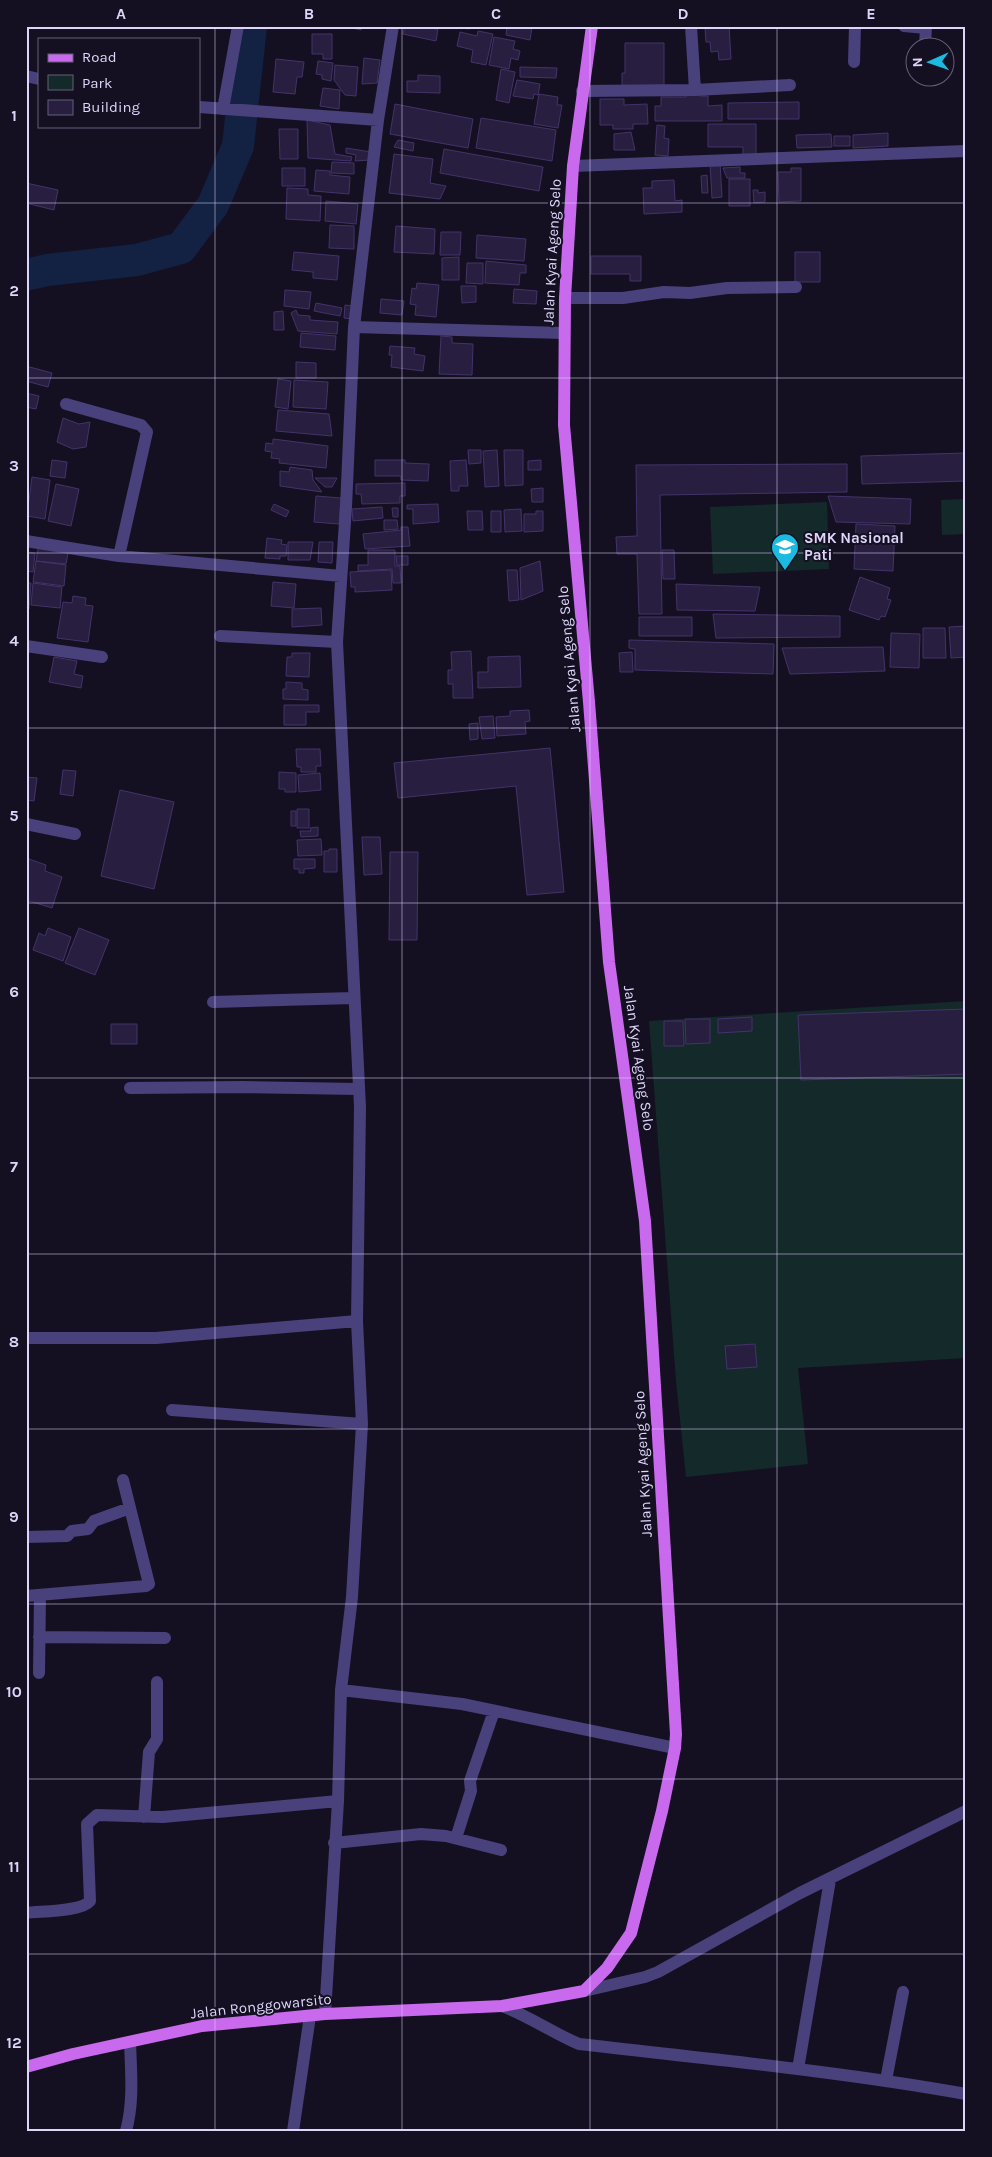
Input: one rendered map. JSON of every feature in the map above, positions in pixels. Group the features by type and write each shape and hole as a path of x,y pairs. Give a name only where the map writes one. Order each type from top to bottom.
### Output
{"main road":[{"name":"Jalan Kyai Ageng Selo","path":"584,1991 607,1968 631,1933 662,1811 675,1748 676,1734 645,1221 609,962 589,702 564,425 565,298 573,166 592,26"},
{"path":"502,2006 584,1991"},
{"name":"Jalan Ronggowarsito","path":"26,2067 73,2054 202,2026 325,2014 502,2006"}],"street":[{"path":"226,109 238,26"},
{"path":"325,2014 338,1801 341,1690 353,1580 362,1424 357,1321 360,1107 353,998 337,642 354,327 378,120 393,26"},
{"path":"691,26 695,90"},
{"path":"854,62 855,26"},
{"path":"904,26 926,27"},
{"path":"582,91 695,90 790,84"},
{"path":"200,107 378,120"},
{"path":"573,166 966,150"},
{"path":"565,298 623,298 664,292 690,294 727,288 796,287"},
{"path":"354,327 564,333"},
{"path":"66,404 141,425 147,432 119,556"},
{"path":"26,541 119,556 341,576"},
{"path":"220,636 337,642"},
{"path":"26,646 102,657"},
{"path":"26,824 75,834"},
{"path":"213,1002 353,998"},
{"path":"130,1088 358,1089"},
{"path":"26,1338 156,1338 357,1321"},
{"path":"172,1410 362,1424"},
{"path":"26,1596 146,1586 149,1584 123,1480"},
{"path":"26,1537 67,1536 72,1531 88,1529 94,1521 130,1508"},
{"path":"38,1673 40,1595"},
{"path":"39,1637 165,1638"},
{"path":"144,1817 149,1752 157,1739 157,1682"},
{"path":"341,1690 426,1699 675,1748"},
{"path":"456,1838 471,1791 470,1781 494,1711"},
{"path":"26,1913 87,1905 90,1897 87,1824 97,1816 163,1817 338,1801"},
{"path":"584,1991 645,1977 658,1972 800,1893 830,1880 966,1811"},
{"path":"334,1843 421,1834 456,1838 501,1850"},
{"path":"798,2069 830,1880"},
{"path":"886,2080 903,1992"},
{"path":"502,2006 518,2012 550,2031 579,2044 798,2069 838,2076 886,2080 966,2094"},
{"path":"293,2131 310,2016"},
{"path":"126,2131 131,2093 130,2042"}],"green space":[{"path":"966,499 966,534 942,535 941,500"},
{"path":"827,502 829,569 713,574 710,507"},
{"path":"966,1001 966,1358 798,1368 808,1464 686,1477 676,1381 649,1021"}],"building":[{"path":"343,26 361,26 361,30"},
{"path":"405,26 438,29 436,41 403,34"},
{"path":"448,26 469,26 469,29"},
{"path":"507,26 532,27 530,40 506,35"},
{"path":"710,26 729,26 731,59 719,60 718,51 711,52 710,42 706,42 705,28 711,28"},
{"path":"478,31 493,34 486,65 471,62 473,50 457,46 460,32 477,36"},
{"path":"312,34 332,34 332,59 323,59 323,54 312,54"},
{"path":"494,37 515,41 513,49 520,51 518,60 511,58 509,69 489,65"},
{"path":"625,43 664,43 664,85 622,86 622,73 625,73"},
{"path":"364,58 380,60 377,83 362,84"},
{"path":"276,59 304,62 302,77 297,77 295,94 273,92"},
{"path":"318,61 333,63 331,81 322,79 322,75 316,74"},
{"path":"335,65 358,67 356,96 345,95 334,80"},
{"path":"520,67 557,68 556,78 520,77"},
{"path":"501,69 515,72 509,103 496,100"},
{"path":"418,75 440,76 440,93 407,92 407,81 418,81"},
{"path":"517,80 540,84 538,95 534,94 533,99 513,96"},
{"path":"323,88 340,90 339,109 320,106"},
{"path":"686,92 700,92 700,96 708,96 708,106 722,105 722,121 655,121 655,106 661,106 661,97 686,97"},
{"path":"539,94 558,97 557,105 562,105 558,128 534,124"},
{"path":"600,99 624,99 624,105 647,104 648,124 633,124 633,129 613,129 613,125 600,125"},
{"path":"799,102 799,119 728,119 728,103"},
{"path":"395,104 473,119 468,148 390,134"},
{"path":"481,118 556,130 552,161 476,148"},
{"path":"307,120 330,125 335,154 352,157 351,161 308,158"},
{"path":"708,124 756,124 756,155 743,155 743,147 708,147"},
{"path":"657,125 665,126 664,138 669,139 668,156 655,155"},
{"path":"279,129 298,129 298,159 280,159"},
{"path":"631,132 635,150 614,150 614,134"},
{"path":"888,133 888,146 853,148 853,135"},
{"path":"831,134 832,147 797,148 796,135"},
{"path":"834,136 850,136 850,146 834,146"},
{"path":"398,140 414,143 413,151 394,147"},
{"path":"346,148 371,152 370,160 355,161 356,155 346,153"},
{"path":"444,149 543,167 539,191 440,173"},
{"path":"394,154 433,159 430,183 446,186 440,199 389,193"},
{"path":"332,162 354,163 354,174 331,173"},
{"path":"720,163 722,197 712,198 710,164"},
{"path":"740,167 740,173 745,173 745,178 727,178 723,168"},
{"path":"282,168 305,168 305,186 282,186"},
{"path":"791,168 801,168 801,201 779,202 778,172 791,172"},
{"path":"316,170 330,171 330,175 350,177 349,194 314,191"},
{"path":"707,175 708,193 702,193 701,176"},
{"path":"729,179 750,179 750,206 729,206"},
{"path":"674,180 675,201 682,200 682,212 644,214 643,188 652,188 652,181"},
{"path":"26,183 58,190 54,210 26,203"},
{"path":"287,188 308,189 308,195 321,196 320,221 286,219"},
{"path":"753,190 758,190 758,193 765,192 765,202 754,203"},
{"path":"326,201 358,204 356,224 325,221"},
{"path":"330,225 354,226 354,249 329,248"},
{"path":"396,226 435,229 434,254 394,252"},
{"path":"441,232 461,232 460,255 440,255"},
{"path":"477,235 526,239 524,261 476,258"},
{"path":"294,252 339,256 337,280 313,278 313,272 292,270"},
{"path":"795,252 820,252 820,282 795,282"},
{"path":"591,256 641,256 641,281 630,281 630,274 591,274"},
{"path":"459,257 459,280 442,280 442,258"},
{"path":"486,261 526,265 526,273 520,273 519,285 485,283"},
{"path":"467,263 483,263 483,284 466,283"},
{"path":"417,283 439,285 436,317 415,315 416,305 410,304 412,288 416,289"},
{"path":"461,286 476,286 476,302 462,303"},
{"path":"514,289 537,291 536,304 513,303"},
{"path":"285,290 311,292 309,309 284,306"},
{"path":"381,299 404,301 402,315 380,313"},
{"path":"316,303 342,308 340,316 314,311"},
{"path":"345,305 354,306 353,319 344,318"},
{"path":"296,310 298,315 310,316 310,320 338,322 337,334 298,331 291,313"},
{"path":"283,311 284,330 274,330 274,312"},
{"path":"301,333 336,336 335,350 300,347"},
{"path":"441,336 452,337 452,343 473,344 472,375 439,374"},
{"path":"390,346 415,348 414,354 425,356 423,371 391,367 392,355 389,355"},
{"path":"296,362 316,363 316,378 296,378"},
{"path":"26,366 52,373 48,387 26,381"},
{"path":"278,379 291,381 288,409 275,407"},
{"path":"294,380 328,382 326,409 293,407"},
{"path":"26,393 39,396 36,409 26,407"},
{"path":"278,410 329,414 332,436 276,431"},
{"path":"63,418 79,424 90,422 86,447 73,449 57,442"},
{"path":"273,439 328,446 326,468 279,463 280,459 271,458 272,452 265,451 266,443 273,444"},
{"path":"468,450 481,450 481,463 469,464"},
{"path":"497,450 499,486 485,487 483,451"},
{"path":"504,450 523,450 523,485 505,486"},
{"path":"966,453 966,481 862,484 861,456"},
{"path":"52,460 67,462 65,478 50,476"},
{"path":"375,460 405,460 405,463 429,464 428,481 401,480 401,476 375,476"},
{"path":"466,460 468,486 459,486 459,491 451,491 450,461"},
{"path":"541,460 541,470 528,470 528,461"},
{"path":"847,464 847,492 660,495 662,614 639,614 637,554 617,554 616,537 637,536 636,465"},
{"path":"290,467 312,470 313,480 322,492 280,486 280,471 289,472"},
{"path":"32,477 50,480 45,519 27,516"},
{"path":"315,478 337,478 332,487 325,487"},
{"path":"405,483 405,496 400,496 400,503 362,504 361,494 356,494 356,484"},
{"path":"56,484 79,489 71,526 48,521"},
{"path":"543,488 543,502 532,502 531,489"},
{"path":"316,496 341,498 339,524 314,522"},
{"path":"828,496 911,499 910,524 836,522"},
{"path":"274,504 289,511 286,517 271,510"},
{"path":"438,504 439,522 413,524 413,509 407,509 407,505"},
{"path":"382,507 383,518 353,521 352,509"},
{"path":"392,508 398,508 398,517 393,517"},
{"path":"521,509 522,531 505,532 504,510"},
{"path":"467,511 482,511 483,530 468,530"},
{"path":"491,511 501,511 501,532 491,532"},
{"path":"536,511 543,511 543,531 524,532 524,514 536,514"},
{"path":"384,520 397,520 398,529 384,530"},
{"path":"856,524 895,526 893,571 854,569"},
{"path":"401,527 408,527 410,546 365,549 363,534 401,530"},
{"path":"267,538 282,540 281,544 287,545 286,556 280,556 280,559 265,558"},
{"path":"288,542 313,542 310,560 288,560"},
{"path":"319,542 333,542 332,563 318,562"},
{"path":"39,544 69,548 66,564 36,561"},
{"path":"368,550 395,550 395,566 400,566 401,583 393,583 392,569 358,571 358,565 368,565"},
{"path":"662,550 674,550 675,579 663,579"},
{"path":"26,552 35,553 33,572 26,571"},
{"path":"396,556 408,556 408,565 397,565"},
{"path":"36,561 66,565 64,586 33,582"},
{"path":"540,561 543,591 521,600 520,568"},
{"path":"391,570 392,590 355,592 355,587 351,587 350,572"},
{"path":"507,570 517,570 519,600 509,601"},
{"path":"860,577 890,588 887,599 891,600 885,617 881,616 879,620 849,610"},
{"path":"273,582 296,584 294,608 271,606"},
{"path":"26,583 31,583 29,609 26,609"},
{"path":"33,583 62,587 60,608 31,605"},
{"path":"676,584 760,587 755,611 677,610"},
{"path":"73,596 86,598 85,605 93,606 88,642 57,638 63,602 72,603"},
{"path":"321,608 322,625 292,627 292,609"},
{"path":"713,614 840,616 840,637 716,638"},
{"path":"639,617 692,617 692,636 639,636"},
{"path":"966,626 966,657 951,658 949,627"},
{"path":"923,628 945,628 946,658 923,658"},
{"path":"891,633 920,634 919,668 890,667"},
{"path":"629,640 774,644 773,674 635,670 635,649 629,648"},
{"path":"883,647 885,671 790,674 782,648"},
{"path":"471,651 473,698 453,698 453,684 448,684 448,670 452,670 451,652"},
{"path":"632,652 633,672 620,672 619,653"},
{"path":"292,653 310,653 309,677 286,676 287,657 292,657"},
{"path":"520,656 521,687 478,688 478,672 488,672 488,657"},
{"path":"54,657 77,661 74,674 83,676 81,688 49,682"},
{"path":"286,682 302,683 302,689 308,690 308,700 283,699 283,689 286,689"},
{"path":"284,705 319,705 319,712 306,712 306,725 284,725"},
{"path":"529,710 530,721 525,722 526,734 497,736 496,717 510,716 510,711"},
{"path":"493,716 495,738 482,739 479,717"},
{"path":"478,723 478,739 470,740 469,724"},
{"path":"550,748 564,892 527,895 516,786 398,798 394,763"},
{"path":"296,749 320,749 321,766 316,766 316,772 301,772 301,767 297,767"},
{"path":"63,770 76,771 73,796 60,794"},
{"path":"279,772 296,773 296,792 285,792 285,789 279,789"},
{"path":"320,773 321,790 299,792 298,775"},
{"path":"26,777 37,778 34,801 26,800"},
{"path":"120,790 174,802 154,889 101,876"},
{"path":"297,809 309,809 309,828 297,828"},
{"path":"291,811 296,811 296,826 291,826"},
{"path":"318,827 318,836 301,837 300,831 311,831 310,828"},
{"path":"362,837 380,837 382,874 364,875"},
{"path":"321,839 322,855 298,856 297,840"},
{"path":"329,849 337,849 337,872 324,872 324,851 329,851"},
{"path":"390,852 418,852 417,940 389,940"},
{"path":"26,858 46,865 45,871 62,877 52,908 26,900"},
{"path":"294,859 315,859 315,868 304,869 304,873 299,873 299,869 294,869"},
{"path":"48,928 71,937 63,961 33,950 39,933 45,936"},
{"path":"79,928 109,940 95,975 65,963"},
{"path":"966,1009 966,1074 801,1080 798,1015"},
{"path":"752,1017 752,1031 718,1033 718,1019"},
{"path":"685,1019 710,1019 710,1043 686,1044"},
{"path":"664,1021 683,1021 684,1046 664,1046"},
{"path":"111,1024 137,1024 137,1044 111,1044"},
{"path":"755,1344 757,1367 727,1369 725,1346"}],"waterway":[{"path":"26,275 47,270 137,260 181,248 213,205 238,146 251,26"}],"place":[{"name":"SMK Nasional Pati","path":"785,571"}]}
